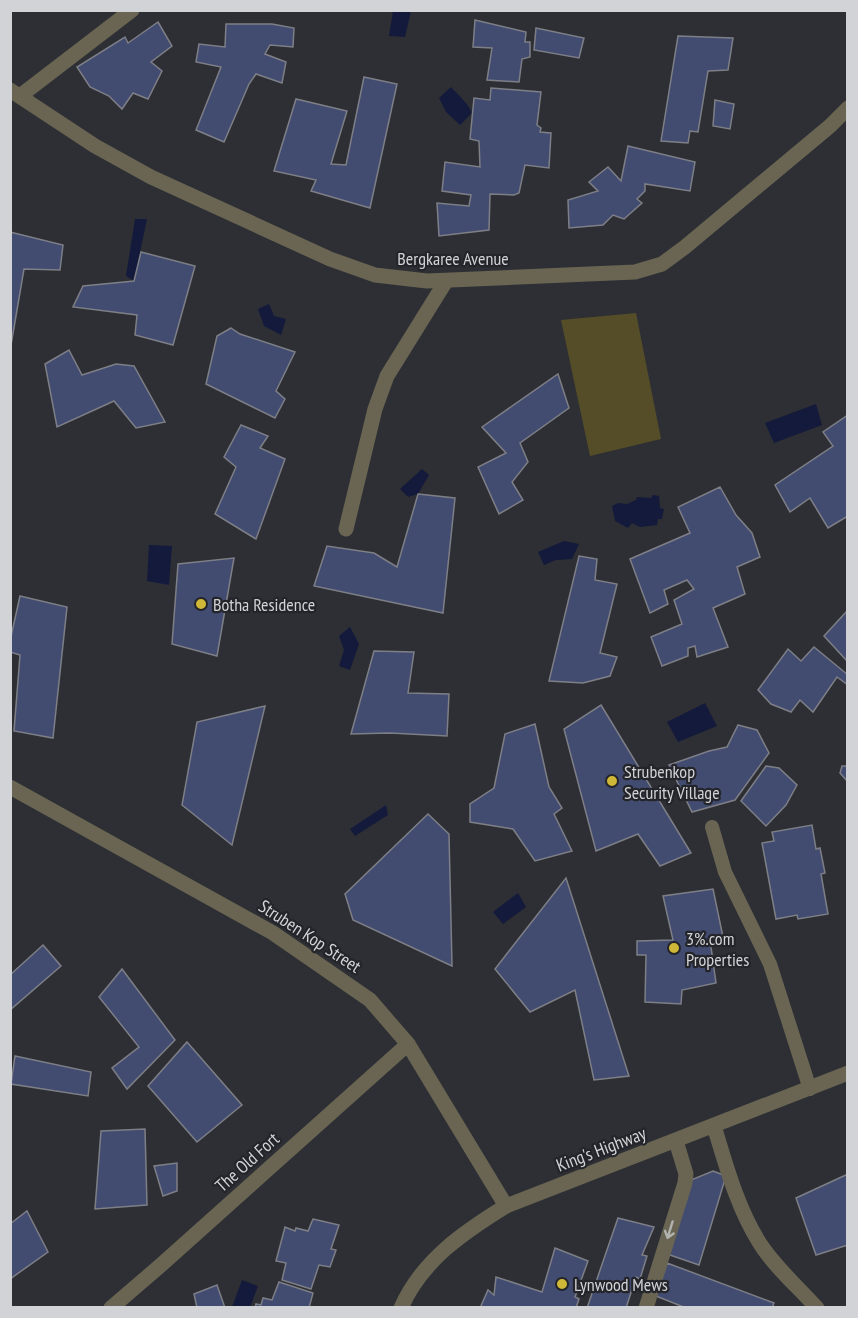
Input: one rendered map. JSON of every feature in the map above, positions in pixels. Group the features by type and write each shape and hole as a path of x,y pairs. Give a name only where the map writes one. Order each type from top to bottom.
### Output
{"street":[{"path":"15,93 132,10"},
{"name":"Bergkaree Avenue","path":"15,93 124,163 180,192 358,270 392,278 427,281 635,272 662,264 685,248 830,126 848,108"},
{"path":"346,529 375,409 387,376 446,280"},
{"name":"Struben Kop Street","path":"10,786 273,933 370,1000 408,1044 506,1206"},
{"name":"The Old Fort","path":"111,1308 408,1044"},
{"name":"King's Highway","path":"401,1308 421,1273 435,1258 476,1225 506,1206 848,1073"},
{"path":"714,1126 733,1185 756,1238 817,1308"},
{"path":"646,1308 685,1183 686,1174 676,1141"}],"lane":[{"path":"712,827 725,872 770,964 810,1089"}],"shaded area":[{"path":"636,313 661,439 590,456 561,320"}],"water":[{"path":"393,11 411,11 405,37 389,36"},
{"path":"451,87 472,113 460,125 446,112 439,98"},
{"path":"135,219 147,219 134,281 126,276"},
{"path":"269,304 274,316 286,319 281,335 264,326 258,309"},
{"path":"816,404 822,425 774,443 765,423"},
{"path":"422,469 429,475 418,494 408,497 400,489"},
{"path":"653,495 659,496 660,508 664,509 662,519 658,519 657,525 640,527 632,523 628,528 615,521 612,506 618,503 627,504 636,500 637,497 651,498"},
{"path":"564,541 579,544 572,559 556,560 544,565 538,552"},
{"path":"149,545 172,546 169,585 147,581"},
{"path":"350,627 359,644 350,670 339,666 344,650 339,636"},
{"path":"705,703 717,726 678,742 667,722"},
{"path":"386,805 388,815 355,836 350,829"},
{"path":"518,893 526,907 503,924 493,912"},
{"path":"242,1280 258,1286 250,1307 232,1307"}],"building":[{"path":"475,20 526,32 525,42 530,42 530,57 522,59 519,82 487,80 492,48 473,47"},
{"path":"158,22 172,46 151,62 162,71 148,99 133,93 122,109 109,96 90,87 77,67 125,37 128,43"},
{"path":"226,24 272,24 294,28 293,47 270,45 265,54 286,62 282,83 256,74 249,84 224,142 196,130 221,67 196,62 199,44 225,47"},
{"path":"536,28 584,38 579,58 534,50"},
{"path":"678,36 733,38 728,70 708,71 698,132 690,131 688,143 661,141"},
{"path":"364,77 397,84 370,208 311,191 316,180 274,171 296,99 347,111 331,164 346,165"},
{"path":"491,88 541,92 537,125 541,128 540,132 551,133 549,168 525,165 519,193 514,195 490,194 489,230 439,236 437,203 469,206 471,195 442,191 445,162 480,167 479,141 470,139 474,98 490,100"},
{"path":"715,100 734,104 730,129 713,126"},
{"path":"628,146 695,162 690,191 645,184 645,191 637,199 642,203 624,219 613,215 603,225 569,228 568,200 598,191 589,182 608,167 621,181"},
{"path":"10,232 63,245 60,270 24,269 10,351"},
{"path":"141,252 195,266 173,345 135,335 137,315 73,307 83,286 134,281"},
{"path":"231,328 240,334 295,352 276,391 285,399 275,418 206,384 217,336"},
{"path":"69,350 82,375 116,364 134,366 165,422 136,428 114,401 57,427 45,364"},
{"path":"558,374 569,408 520,443 528,462 512,482 523,500 499,514 478,467 506,453 482,427"},
{"path":"848,415 848,516 828,528 810,498 790,512 775,485 833,446 823,432"},
{"path":"241,425 268,436 260,448 285,459 256,539 215,514 236,467 224,457"},
{"path":"720,487 736,515 752,533 760,557 737,567 745,594 713,608 728,647 697,657 695,646 688,648 688,656 662,666 651,637 682,624 674,600 694,589 687,580 664,590 668,604 650,613 630,559 690,533 678,507"},
{"path":"418,494 455,498 443,613 314,586 327,546 374,553 397,567"},
{"path":"579,556 597,559 595,580 617,584 600,653 617,657 610,676 583,683 549,681"},
{"name":"Botha Residence","path":"234,558 217,656 172,644 178,564"},
{"path":"20,596 67,607 53,738 14,731 20,655 10,652 10,641"},
{"path":"848,610 848,662 824,636"},
{"path":"814,647 848,675 848,685 837,677 813,712 800,700 791,712 771,704 758,690 788,649 801,661"},
{"path":"374,651 414,652 408,693 449,694 447,736 390,733 351,734"},
{"name":"Strubenkop Security Village","path":"601,705 691,853 660,866 638,834 596,851 564,729"},
{"path":"265,706 232,845 182,805 197,722"},
{"path":"535,724 549,787 562,808 554,814 572,851 535,861 513,829 470,822 470,804 494,788 505,734"},
{"path":"738,725 757,730 769,753 735,800 692,812 669,765 727,747"},
{"path":"766,766 779,768 797,785 786,805 766,826 741,801"},
{"path":"842,766 848,766 848,782 840,773"},
{"path":"428,814 449,834 452,966 353,920 345,894"},
{"path":"812,825 816,849 820,848 825,873 821,874 828,914 798,919 797,915 776,919 762,843 774,841 772,832"},
{"path":"566,878 629,1076 594,1080 575,990 530,1012 495,969"},
{"name":"3%.com Properties","path":"713,889 723,937 710,940 716,983 682,990 681,1004 645,1002 646,955 637,955 637,941 673,940 663,896"},
{"path":"43,945 61,966 10,1010 10,975"},
{"path":"122,969 175,1040 127,1089 112,1068 139,1047 99,997"},
{"path":"187,1042 242,1105 197,1142 148,1086"},
{"path":"15,1056 91,1072 88,1096 11,1084"},
{"path":"145,1129 147,1205 95,1209 101,1131"},
{"path":"177,1163 177,1191 163,1196 154,1166"},
{"path":"713,1171 726,1176 699,1265 667,1254 691,1180"},
{"path":"848,1174 848,1245 816,1255 796,1198"},
{"path":"27,1211 48,1252 10,1279 10,1224"},
{"path":"618,1218 654,1227 642,1255 647,1256 640,1279 636,1277 626,1308 587,1308"},
{"path":"313,1219 339,1225 331,1249 336,1250 330,1267 319,1265 311,1289 282,1280 286,1263 276,1261 285,1227 295,1231 296,1228 308,1231"},
{"name":"Lynwood Mews","path":"555,1248 588,1261 575,1297 579,1299 576,1308 480,1308 488,1290 494,1295 496,1277 542,1292"},
{"path":"667,1263 774,1303 772,1308 686,1308 656,1296"},
{"path":"279,1282 313,1293 309,1308 255,1308 256,1304 261,1305 263,1298 272,1300"},
{"path":"217,1285 225,1308 197,1308 194,1294"}],"place":[{"name":"Botha Residence","path":"201,604"},
{"name":"Strubenkop Security Village","path":"612,781"},
{"name":"3%.com Properties","path":"674,948"},
{"name":"Lynwood Mews","path":"562,1284"}]}
